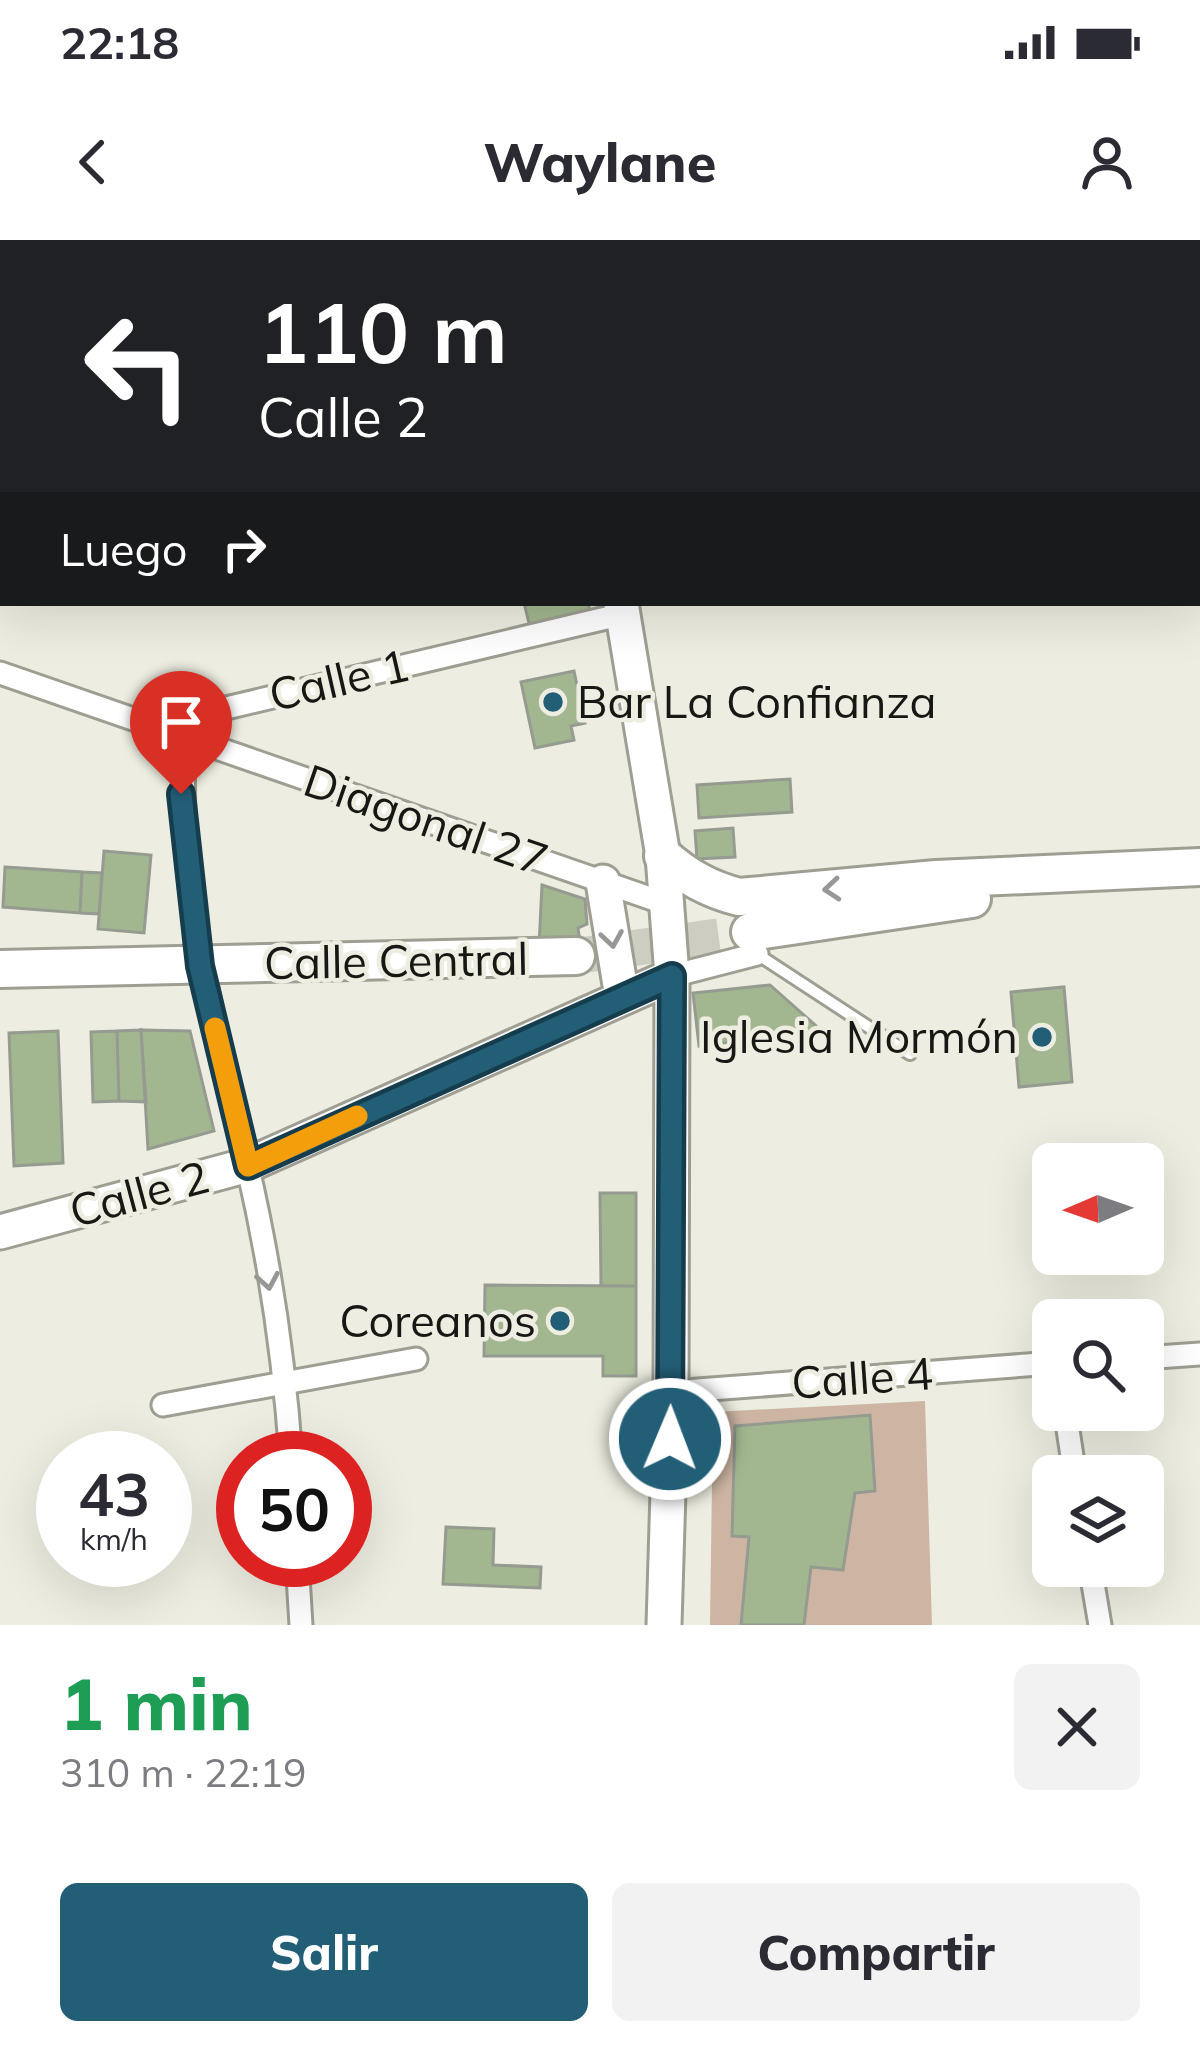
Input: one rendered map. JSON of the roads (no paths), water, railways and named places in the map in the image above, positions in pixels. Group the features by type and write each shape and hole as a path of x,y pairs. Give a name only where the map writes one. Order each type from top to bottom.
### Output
{"main road":[{"path":"622,609 663,856 672,976 671,1392 664,1625"},
{"path":"663,856 685,876 739,898 936,879 1200,867"},
{"path":"753,943 1200,867"},
{"path":"603,882 622,997"},
{"name":"Calle Central","path":"0,969 576,956"},
{"name":"Calle 2","path":"0,1232 248,1166 672,976"}],"street":[{"name":"Calle 1","path":"185,736 205,713 622,609"},
{"path":"0,673 185,736 181,794 200,966 248,1166 286,1383 289,1431"},
{"name":"Diagonal 27","path":"185,736 667,904"},
{"path":"672,976 753,943"},
{"path":"1164,1357 1200,1354"},
{"path":"163,1405 416,1359"},
{"name":"Calle 4","path":"671,1392 1032,1366"},
{"path":"299,1587 301,1625"},
{"path":"1094,1587 1100,1625"}],"lane":[{"path":"753,943 910,1054"}],"tunnel":[{"path":"576,956 750,932"}],"place":[{"name":"Bar La Confianza","path":"553,702"},
{"name":"Iglesia Mormón","path":"1042,1037"},
{"name":"Coreanos","path":"560,1321"}]}
